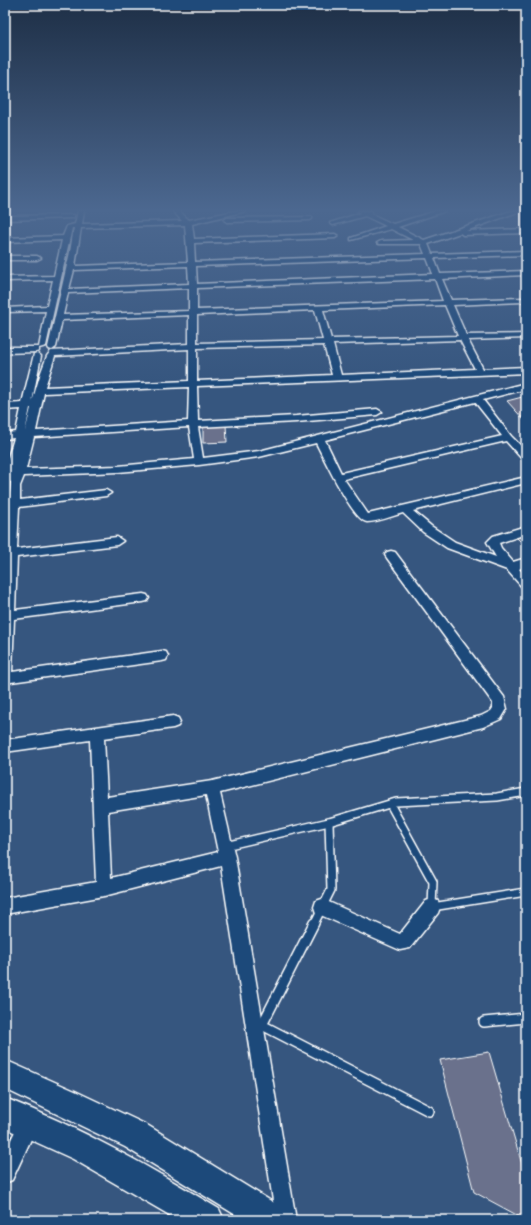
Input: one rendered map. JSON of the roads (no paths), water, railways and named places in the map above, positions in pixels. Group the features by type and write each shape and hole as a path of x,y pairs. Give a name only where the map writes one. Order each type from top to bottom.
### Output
{"highway":[{"path":"5,1074 65,1100 136,1136 273,1220"},
{"path":"17,1118 99,1157 208,1220"}],"street":[{"path":"15,486 8,472 20,435 37,352 52,308 60,268"},
{"path":"5,681 10,554 15,486 21,472 36,405 53,351 70,268"},
{"path":"191,268 193,287 193,424 199,462"},
{"path":"304,268 354,270 436,277 526,273"},
{"path":"66,291 193,287 364,268"},
{"path":"433,268 461,335 480,371"},
{"path":"5,279 58,278"},
{"path":"59,318 523,300"},
{"path":"5,310 52,308"},
{"path":"319,308 337,376"},
{"path":"461,335 526,329"},
{"path":"5,355 192,343 461,335 526,336"},
{"path":"5,350 37,352"},
{"path":"40,390 337,376 526,370"},
{"path":"8,472 118,469 199,462 259,454 526,386"},
{"path":"477,398 508,438 526,457"},
{"path":"5,407 36,405"},
{"path":"5,436 296,419 377,412"},
{"path":"338,477 508,438"},
{"path":"318,439 338,477 363,516 366,518 406,510 526,480"},
{"path":"14,504 106,493"},
{"path":"406,510 427,529 451,545 511,567 526,562"},
{"path":"526,530 497,539 493,542 496,550 526,584"},
{"path":"10,554 117,541"},
{"path":"100,805 212,788 483,721 496,715 500,709 499,701 391,555"},
{"path":"8,615 143,598"},
{"path":"5,678 162,656"},
{"path":"5,746 173,722"},
{"path":"97,733 104,888"},
{"path":"212,788 226,852 259,1032 286,1220"},
{"path":"5,906 104,888 226,852"},
{"path":"322,907 404,942 432,907"},
{"path":"5,1173 17,1118"}],"lane":[{"path":"226,852 396,802 498,797 526,792"},
{"path":"390,804 433,882 432,907 526,892"},
{"path":"329,822 331,890 259,1032 429,1111"},
{"path":"484,1022 526,1018"}]}
